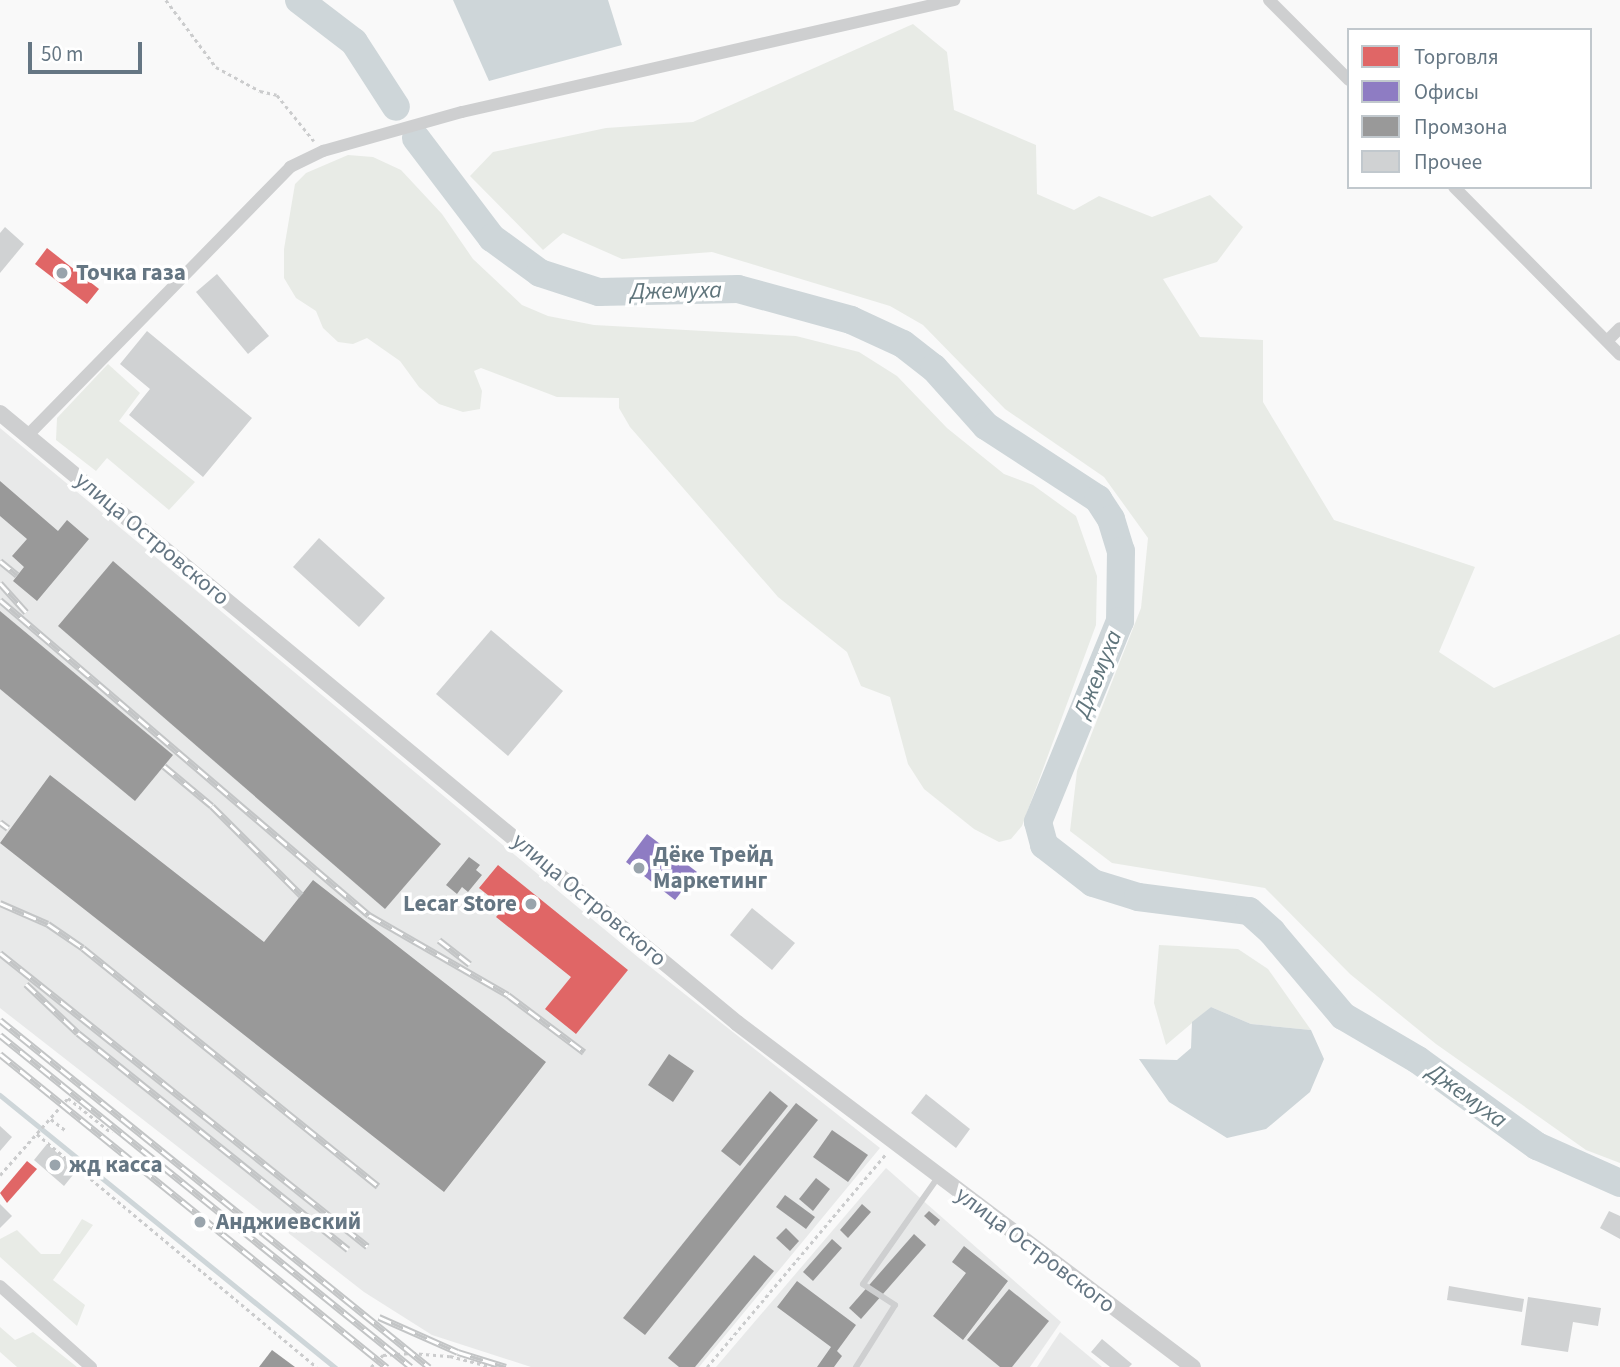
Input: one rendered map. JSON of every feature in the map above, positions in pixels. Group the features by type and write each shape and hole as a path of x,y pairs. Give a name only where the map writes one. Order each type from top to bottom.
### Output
{"street":[{"path":"27,436 290,167 323,151 462,112 954,0"},
{"path":"1269,0 1347,78"},
{"path":"1456,189 1620,355"},
{"path":"1606,341 1620,328"},
{"name":"улица Островского","path":"0,413 737,1023 1193,1367"},
{"path":"0,1286 91,1367"}],"lane":[{"path":"856,1367 895,1306 863,1284 939,1176"}],"path":[{"path":"166,0 216,67 260,91 277,94 315,142"},
{"path":"0,1175 68,1098 111,1133"},
{"path":"50,1119 65,1130"},
{"path":"38,1133 317,1367"},
{"path":"707,1367 895,1143"},
{"path":"371,1367 383,1354 412,1353 450,1356 492,1367"}],"shaded area":[{"path":"453,0 608,0 622,45 489,81"},
{"path":"913,24 947,52 954,110 1036,145 1037,194 1074,210 1099,196 1152,217 1210,195 1243,227 1217,262 1163,279 1200,337 1263,340 1263,402 1334,520 1475,567 1439,652 1494,688 1620,634 1620,1163 1586,1150 1436,1044 1350,974 1265,888 1112,863 1070,831 1077,771 1141,608 1148,538 1104,477 1005,409 923,325 890,306 712,252 622,259 563,233 543,250 470,176 493,152 606,128 693,122"},
{"path":"348,155 373,157 401,170 442,214 473,259 522,305 548,316 594,325 796,336 859,352 897,376 947,428 1004,474 1033,485 1076,516 1097,576 1096,625 1022,826 1011,839 999,842 974,829 924,789 908,764 890,697 861,686 847,652 778,597 630,427 619,408 619,398 557,397 481,368 474,371 482,391 480,409 463,412 439,404 419,387 400,361 367,338 353,344 338,342 323,328 316,311 296,298 284,278 284,249 295,184 306,173"},
{"path":"108,364 140,393 119,421 195,482 169,510 107,458 96,471 56,440 57,418"},
{"path":"0,428 639,958 880,1148 699,1367 531,1367 432,1335 364,1292 0,1008"},
{"path":"1159,945 1238,949 1268,969 1311,1030 1251,1024 1211,1007 1166,1045 1154,1003"},
{"path":"1211,1007 1251,1024 1311,1030 1324,1059 1310,1092 1266,1129 1227,1138 1169,1102 1139,1059 1177,1060 1191,1048 1192,1022"},
{"path":"886,1168 1061,1322 1030,1367 716,1367"},
{"path":"82,1219 93,1225 53,1280 85,1305 77,1326 0,1257 0,1239 17,1230 41,1254 60,1254"},
{"path":"0,1327 15,1340 33,1332 77,1367 17,1367 0,1352"},
{"path":"1060,1332 1102,1367 1037,1367"}],"building: Торговля":[{"path":"47,248 99,289 87,304 35,264"},
{"path":"498,865 628,970 576,1034 545,1009 571,977 496,917 504,908 479,888"},
{"path":"27,1161 37,1169 7,1203 0,1193"}],"building: Офисы":[{"path":"647,834 697,872 675,900 626,862"}],"building: Промзона":[{"path":"0,481 58,531 67,520 89,539 37,601 13,581 24,567 12,556 27,539 0,516"},
{"path":"113,561 441,844 385,909 58,626"},
{"path":"0,611 173,755 135,801 0,689"},
{"path":"50,775 264,942 313,880 546,1062 444,1192 0,843"},
{"path":"469,857 480,865 476,870 482,875 468,892 462,887 457,894 446,885"},
{"path":"669,1054 694,1071 673,1102 648,1085"},
{"path":"770,1091 788,1106 740,1166 721,1151"},
{"path":"796,1103 818,1120 645,1335 623,1318"},
{"path":"832,1130 868,1155 848,1182 813,1157"},
{"path":"816,1178 830,1189 813,1211 799,1199"},
{"path":"785,1195 815,1217 806,1229 776,1207"},
{"path":"862,1204 871,1212 848,1238 840,1230"},
{"path":"929,1211 940,1220 935,1226 924,1216"},
{"path":"786,1228 799,1241 790,1251 776,1238"},
{"path":"914,1234 926,1245 861,1319 849,1308"},
{"path":"832,1239 842,1248 813,1281 803,1272"},
{"path":"964,1246 1008,1281 963,1340 933,1316 966,1273 952,1262"},
{"path":"754,1255 774,1271 695,1367 679,1367 668,1358"},
{"path":"797,1281 856,1325 837,1351 842,1356 834,1367 817,1367 831,1347 777,1307"},
{"path":"1009,1289 1049,1321 1012,1367 1000,1367 967,1340"},
{"path":"272,1350 295,1367 259,1367"}],"building: Прочее":[{"path":"5,227 24,244 0,273 0,233"},
{"path":"217,274 269,336 248,354 196,292"},
{"path":"147,331 252,418 203,477 129,415 150,389 120,364"},
{"path":"319,538 385,598 359,627 293,567"},
{"path":"491,630 563,691 508,756 436,694"},
{"path":"752,908 795,943 772,970 730,935"},
{"path":"926,1094 970,1129 956,1148 911,1113"},
{"path":"0,1126 12,1137 0,1151"},
{"name":"жд касса","path":"47,1144 77,1170 64,1186 34,1160"},
{"path":"0,1204 12,1216 0,1228"},
{"path":"1609,1211 1620,1216 1620,1239 1600,1228"},
{"path":"1449,1286 1524,1299 1522,1312 1447,1300"},
{"path":"1528,1297 1601,1308 1598,1326 1573,1322 1568,1352 1521,1345"},
{"path":"1102,1339 1132,1364 1129,1367 1110,1367 1091,1352"}],"waterway":[{"name":"Джемуха","path":"299,0 354,42 396,107"},
{"name":"Джемуха","path":"416,138 492,238 540,273 599,292 738,289 851,320 903,344 934,368 986,426 1098,499 1111,519 1121,551 1120,621 1038,822 1044,845 1093,883 1138,897 1249,911 1272,932 1343,1016 1418,1060 1537,1146 1620,1183"},
{"path":"0,1095 335,1367"}],"railway":[{"path":"0,561 17,575"},
{"path":"0,583 26,612"},
{"path":"0,600 369,915 508,995 584,1052"},
{"path":"164,766 212,806 301,895"},
{"path":"0,822 8,828"},
{"path":"0,903 48,924 83,948 378,1186"},
{"path":"439,940 470,964"},
{"path":"0,953 367,1246"},
{"path":"26,984 78,1033 348,1249"},
{"path":"0,1020 429,1367"},
{"path":"0,1035 411,1367"},
{"path":"0,1054 387,1367"},
{"path":"379,1317 458,1352 506,1367"}],"place":[{"name":"Точка газа","path":"62,273"},
{"name":"Дёке Трейд Маркетинг","path":"639,868"},
{"name":"Lecar Store","path":"531,904"},
{"name":"жд касса","path":"55,1165"},
{"name":"Анджиевский","path":"200,1222"}]}
